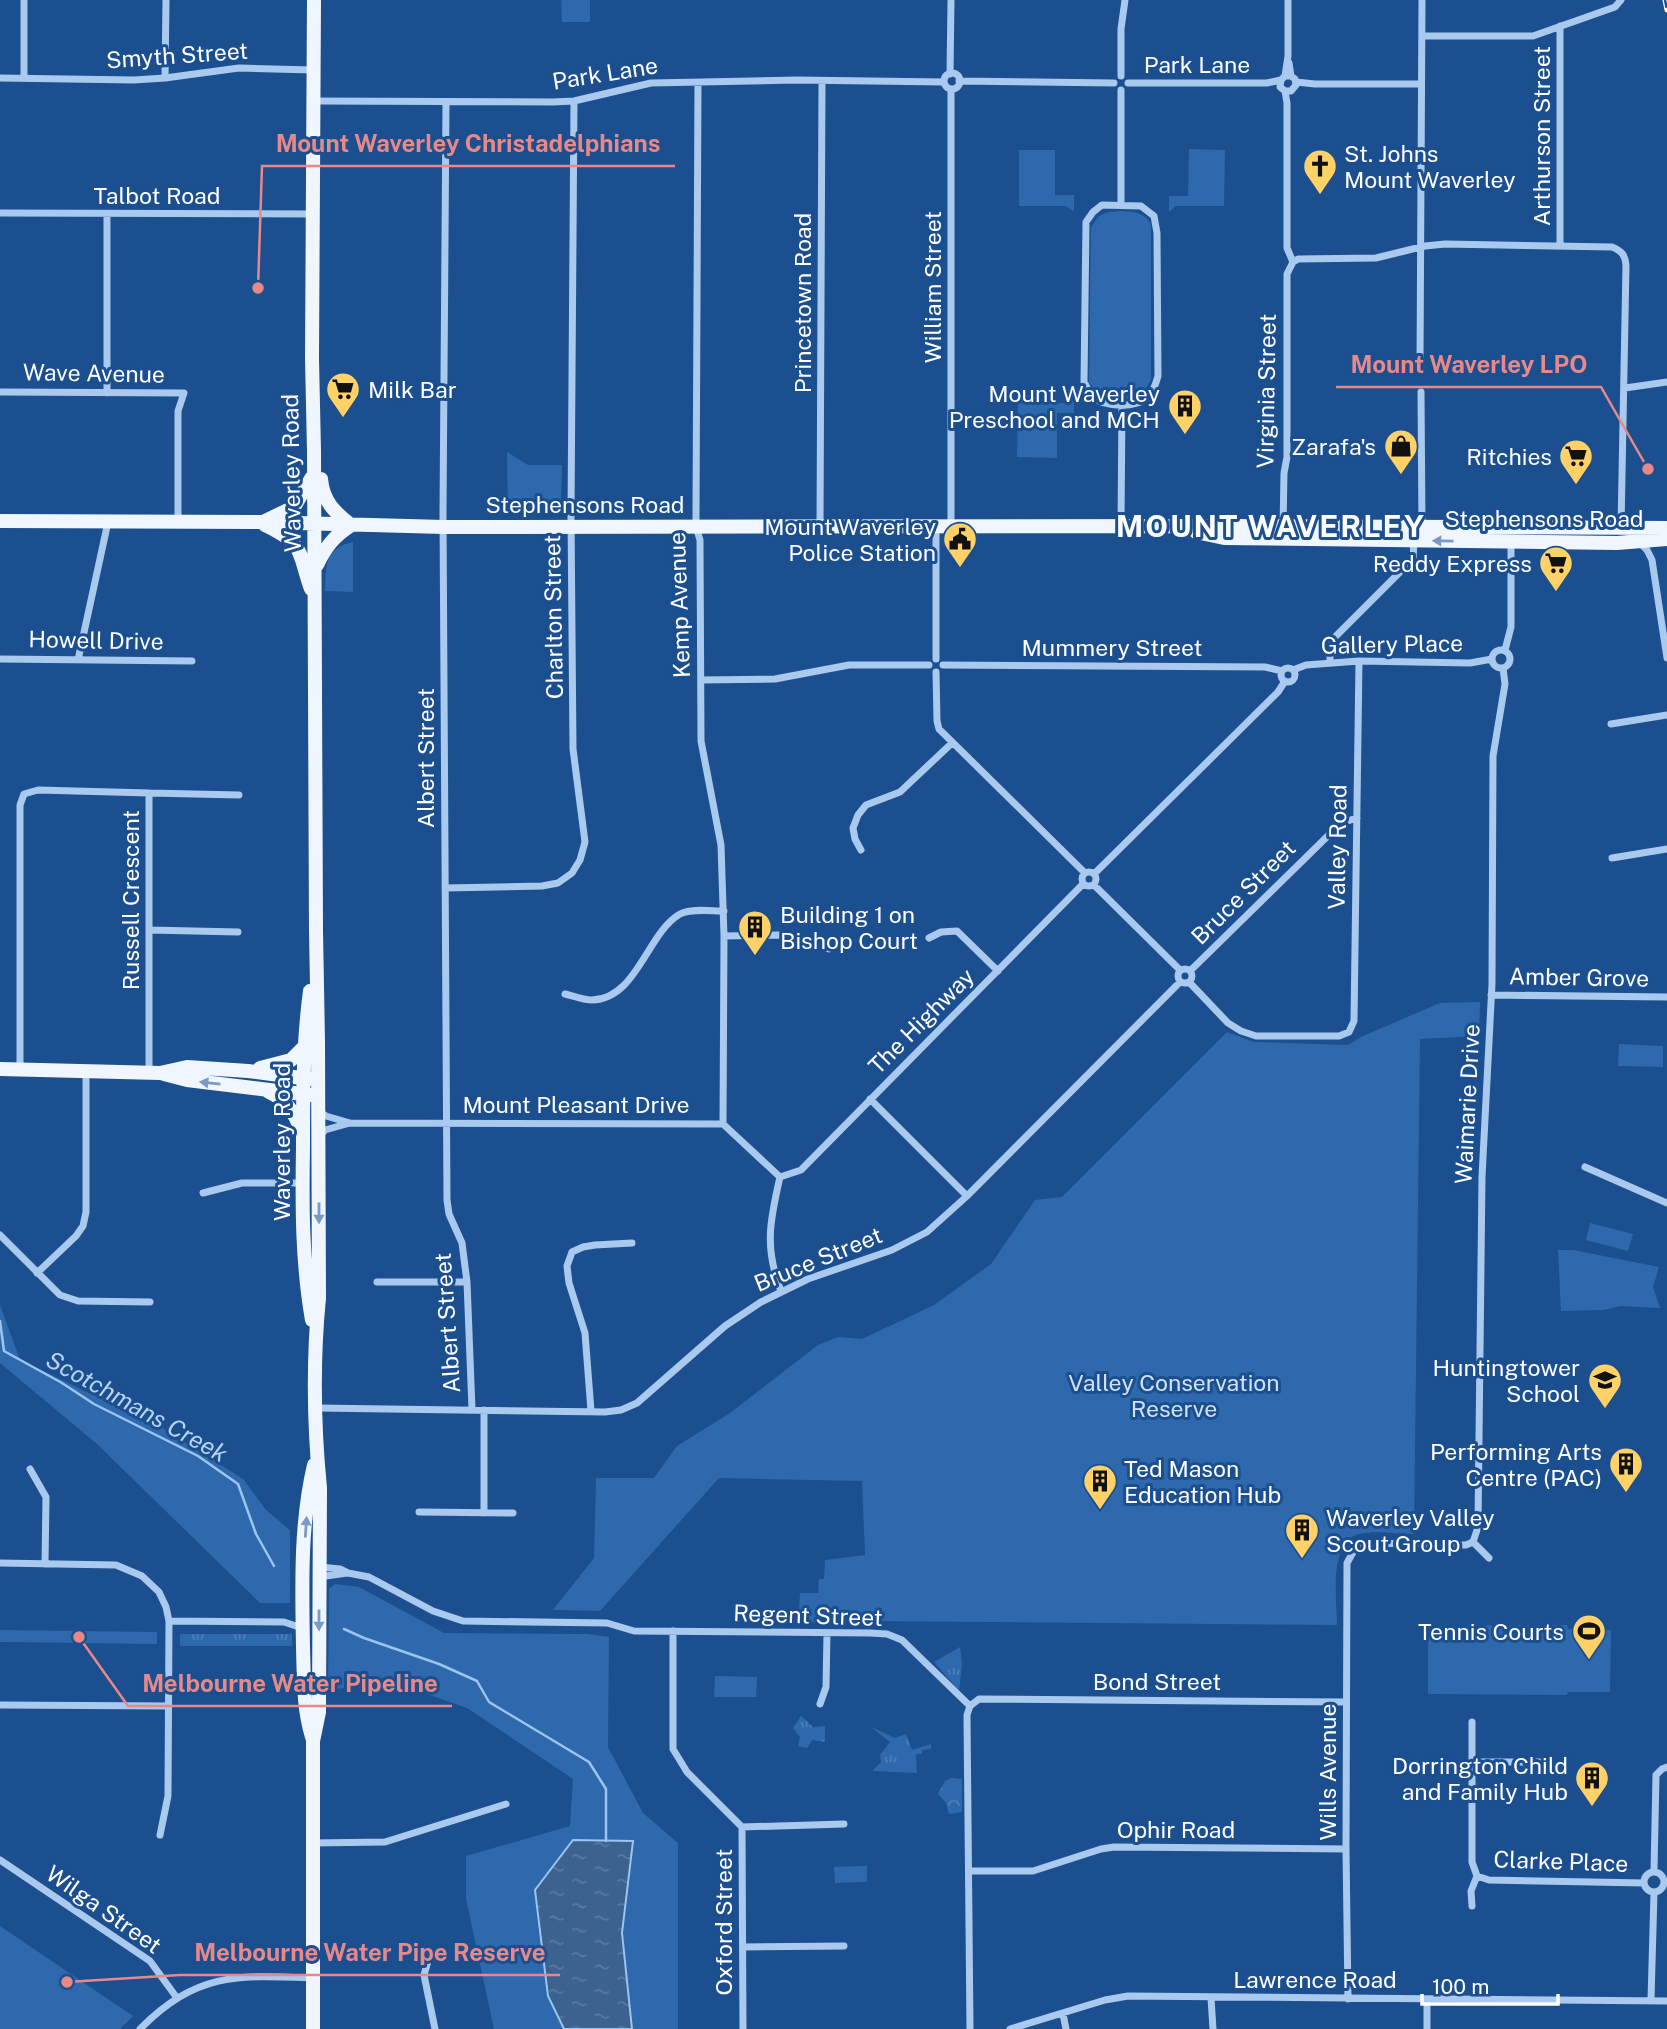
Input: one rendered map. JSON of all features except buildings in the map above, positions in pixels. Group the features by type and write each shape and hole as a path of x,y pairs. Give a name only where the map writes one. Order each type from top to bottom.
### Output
{"main road":[{"name":"Waverley Road","path":"313,2029 313,1741 319,1713 320,1489 316,1454 315,1338 319,1298 312,359 314,0"},
{"path":"314,451 322,493 338,515 352,525 337,534 324,551 315,570"},
{"path":"261,523 294,507 313,475"},
{"name":"Stephensons Road","path":"0,520 444,527 1121,526 1224,532 1422,527 1638,541 1666,535"},
{"path":"261,523 293,540 300,551 315,601"},
{"name":"Stephensons Road","path":"1283,532 1414,540 1621,528 1666,535"},
{"name":"Waverley Road","path":"315,1338 307,1293 303,1245 302,1086 316,946"},
{"path":"248,1071 291,1060 305,1046"},
{"path":"154,1073 187,1067 248,1071 302,1086 318,1095"},
{"path":"0,1069 154,1073 187,1080 261,1088 302,1086 318,1080"},
{"path":"261,1088 286,1104 298,1122 303,1136"},
{"path":"302,1183 318,1183"},
{"name":"Waverley Road","path":"313,1741 306,1718 303,1574 307,1492 316,1454"},
{"path":"303,1574 319,1572"}],"street":[{"path":"24,0 24,78"},
{"path":"165,78 166,0"},
{"path":"950,74 957,76 959,81 958,86 951,89 946,87 944,82 950,74 951,0"},
{"path":"1121,76 1121,29 1125,0"},
{"path":"1288,0 1287,248 1295,261 1376,258 1422,246 1445,244 1612,247 1625,256 1621,528"},
{"path":"1420,362 1422,0"},
{"path":"1422,36 1533,36 1615,7 1621,0"},
{"name":"Arthurson Street","path":"1560,26 1560,246"},
{"name":"Smyth Street","path":"0,78 134,80 239,68 314,70"},
{"path":"1121,76 1116,78 1114,83 1116,88 1121,90"},
{"path":"1121,76 1126,78 1128,83 1126,88 1121,90"},
{"name":"Princetown Road","path":"820,525 822,81"},
{"name":"Park Lane","path":"959,81 1114,83"},
{"name":"Park Lane","path":"314,101 574,101 651,83 944,82"},
{"name":"Kemp Avenue","path":"698,83 696,527 700,540 701,741 721,845 724,911 723,1124"},
{"name":"Park Lane","path":"1128,83 1421,84"},
{"name":"William Street","path":"951,89 951,526"},
{"path":"1121,90 1121,205"},
{"name":"Charlton Street","path":"445,888 542,886 558,883 572,873 580,860 584,842 573,750 571,525 574,101"},
{"name":"Albert Street","path":"446,103 444,527 447,1123 449,1214 462,1243 467,1282 472,1409"},
{"path":"1102,205 1141,206 1154,216 1157,233 1158,376 1148,397 1138,403 1122,404 1108,404 1093,397 1084,382 1086,222 1102,205"},
{"name":"Talbot Road","path":"0,213 313,214"},
{"path":"107,214 107,393"},
{"name":"Virginia Street","path":"1283,532 1284,472 1287,457 1287,274 1295,261"},
{"path":"1625,390 1667,382"},
{"name":"Wave Avenue","path":"0,392 184,393 178,411 178,523"},
{"path":"1421,392 1422,527"},
{"path":"1121,526 1122,404"},
{"path":"78,660 108,522"},
{"path":"936,525 936,659"},
{"path":"1505,650 1511,627 1510,534"},
{"path":"1666,535 1655,549 1653,560 1667,658"},
{"path":"1330,662 1330,642 1413,559 1414,540"},
{"path":"1638,541 1653,560"},
{"path":"1505,650 1511,659 1509,665 1503,668 1497,667 1492,660 1496,651 1505,650"},
{"name":"Howell Drive","path":"0,659 192,661"},
{"path":"936,659 943,665 941,670 936,672"},
{"path":"929,665 936,659"},
{"name":"Gallery Place","path":"1293,670 1306,664 1330,662 1470,663 1492,660"},
{"name":"Valley Road","path":"1189,982 1227,1023 1256,1036 1339,1036 1349,1032 1354,1021 1359,661"},
{"path":"701,680 775,679 849,665 929,665"},
{"path":"929,665 932,671 936,672"},
{"name":"Mummery Street","path":"943,665 1265,667 1282,671"},
{"path":"1094,874 1278,692 1285,681 1293,679 1293,670 1287,668 1282,671 1281,677 1285,681"},
{"name":"Waimarie Drive","path":"1473,1542 1478,1527 1482,1177 1491,995 1493,756 1505,684 1503,668"},
{"path":"936,672 939,729 1085,873"},
{"path":"1611,724 1667,715"},
{"path":"861,850 853,828 866,805 900,792 952,743"},
{"name":"Russell Crescent","path":"20,1069 20,805 24,794 38,790 149,793 149,930 154,1073"},
{"path":"149,793 239,795"},
{"name":"Bruce Street","path":"1190,971 1341,823 1357,818"},
{"path":"1612,858 1667,849"},
{"path":"1085,873 1094,874"},
{"path":"1085,873 1083,884 1089,887 1094,885"},
{"path":"1094,874 1094,885"},
{"name":"The Highway","path":"780,1177 801,1170 1083,884"},
{"path":"1094,885 1180,971"},
{"path":"565,994 591,1000 615,991 637,971 661,931 683,912 724,911"},
{"path":"149,930 238,932"},
{"path":"929,938 941,932 957,931 998,971"},
{"path":"724,936 779,935 830,949"},
{"path":"1180,971 1190,971 1192,976 1189,982 1180,982 1180,971"},
{"name":"Bruce Street","path":"317,1408 591,1411 621,1410 637,1403 725,1326 781,1291 808,1279 892,1251 927,1232 967,1196 1180,982"},
{"name":"Amber Grove","path":"1491,995 1667,997"},
{"path":"37,1273 83,1226 86,1212 86,1070"},
{"path":"870,1099 967,1196"},
{"name":"Mount Pleasant Drive","path":"318,1111 351,1123"},
{"name":"Mount Pleasant Drive","path":"318,1138 325,1130 351,1123 723,1124 780,1177"},
{"path":"1585,1167 1667,1203"},
{"path":"780,1177 770,1219 770,1244 775,1276 781,1291"},
{"path":"203,1194 242,1184 302,1183"},
{"path":"0,1235 60,1295 78,1301 150,1302"},
{"path":"591,1411 585,1333 569,1283 567,1266 572,1252 583,1247 632,1243"},
{"path":"377,1282 467,1282"},
{"path":"484,1410 484,1513"},
{"path":"30,1469 46,1497 45,1564"},
{"path":"419,1512 513,1513"},
{"path":"1473,1542 1489,1558"},
{"name":"Wills Avenue","path":"1348,1999 1347,1563 1356,1547 1367,1543 1466,1545 1473,1542"},
{"path":"0,1563 116,1565 142,1576 159,1592 169,1621 168,1796 160,1835"},
{"name":"Regent Street","path":"319,1572 341,1569 369,1577 433,1611 463,1621 607,1623 635,1631 887,1634 902,1640 970,1706"},
{"path":"169,1621 303,1621"},
{"path":"284,1622 303,1621"},
{"name":"Oxford Street","path":"673,1631 673,1749 687,1772 742,1827 743,2029"},
{"path":"820,1704 826,1687 827,1633"},
{"name":"Bond Street","path":"970,1706 979,1699 1346,1702"},
{"path":"0,1705 169,1706"},
{"path":"970,1706 967,1715 970,2029"},
{"name":"Clarke Place","path":"1472,1722 1472,1862 1477,1876 1471,1891 1472,1906"},
{"path":"1472,1762 1541,1762"},
{"path":"1654,1871 1656,1775 1667,1767"},
{"path":"313,1843 385,1842 506,1804"},
{"path":"742,1827 844,1824"},
{"name":"Ophir Road","path":"969,1871 1033,1871 1114,1847 1346,1849"},
{"name":"Wilga Street","path":"0,1860 150,1961 177,1998"},
{"path":"1654,1871 1661,1874 1666,1882 1663,1888 1654,1893"},
{"path":"1654,1871 1647,1875 1644,1884 1647,1890 1654,1893"},
{"name":"Clarke Place","path":"1477,1876 1489,1880 1644,1884"},
{"path":"1651,2000 1654,1893"},
{"path":"743,1947 844,1946"},
{"path":"428,1961 424,1975 435,2029"},
{"path":"140,2029 159,2010 207,1983 243,1977 313,1978"},
{"name":"Lawrence Road","path":"1010,2029 1105,2000 1128,1996 1667,2000"},
{"path":"1211,1998 1213,2029"},
{"path":"1427,1999 1427,2029"},
{"path":"1063,2014 1066,2029"}],"green space":[{"path":"561,0 590,0 590,22 562,22"},
{"path":"1189,149 1225,150 1224,206 1176,206 1169,212 1169,196 1188,196"},
{"path":"1019,150 1055,150 1055,195 1074,195 1074,212 1066,206 1019,206"},
{"path":"1121,211 1142,215 1151,225 1151,380 1138,396 1120,399 1100,394 1089,382 1091,228 1103,214"},
{"path":"1074,395 1074,413 1057,413 1057,458 1017,457 1018,403 1064,403"},
{"path":"507,452 528,465 562,465 561,509 557,513 508,513"},
{"path":"353,542 353,592 325,591 328,559 337,549"},
{"name":"Valley Conservation Reserve","path":"1480,1002 1479,1036 1420,1039 1414,1534 1372,1532 1349,1539 1342,1548 1336,1573 1337,1625 868,1621 782,1623 783,1611 799,1610 800,1593 818,1593 819,1579 824,1579 825,1560 865,1555 862,1481 719,1478 600,1611 553,1610 594,1558 596,1478 654,1478 677,1446 730,1413 818,1345 838,1337 862,1339 934,1305 991,1264 1035,1200 1062,1197 1227,1032 1254,1042 1348,1045 1440,1003"},
{"path":"1619,1044 1663,1046 1663,1067 1618,1066"},
{"path":"1590,1223 1633,1234 1628,1251 1586,1240"},
{"path":"1558,1250 1573,1250 1659,1267 1653,1287 1660,1308 1620,1306 1604,1310 1561,1311"},
{"path":"0,1305 20,1360 161,1427 243,1479 266,1510 290,1530 290,1603 260,1603 97,1444 0,1363"},
{"path":"335,1584 359,1587 444,1633 587,1634 609,1637 608,1747 643,1813 678,1843 678,2029 494,2029 466,1899 466,1856 570,1826 573,1779 467,1708 418,1691 380,1687 328,1689 329,1589"},
{"path":"1567,1625 1568,1629 1611,1630 1610,1692 1568,1692 1567,1695 1428,1694 1428,1626"},
{"path":"0,1630 157,1632 157,1644 0,1642"},
{"path":"180,1634 292,1634 292,1646 180,1646"},
{"path":"960,1647 962,1664 959,1691 934,1662"},
{"path":"715,1676 757,1677 756,1697 714,1697"},
{"path":"801,1716 813,1727 825,1726 825,1742 812,1740 807,1748 798,1746 800,1737 793,1728"},
{"path":"871,1727 895,1738 906,1734 912,1750 931,1744 931,1749 916,1754 917,1773 872,1771 881,1762 880,1755 890,1742"},
{"path":"951,1778 962,1779 962,1812 949,1814 946,1803 938,1794 945,1781"},
{"path":"867,1866 867,1882 835,1883 834,1867"},
{"path":"0,1926 133,2016 120,2029 0,2029"}],"water":[{"path":"573,1840 633,1841 622,1933 632,2029 564,2029 548,1996 535,1890"}],"waterway":[{"name":"Scotchmans Creek","path":"0,1321 4,1351 94,1404 198,1456 238,1484 256,1534 274,1566"},
{"name":"Scotchmans Creek","path":"344,1629 477,1681 489,1702 589,1762 606,1789 606,1841"}],"railway":[{"path":"1665,0 1667,10"}],"place":[{"name":"St. Johns Mount Waverley","path":"1320,196"},
{"name":"Mount Waverley Christadelphians","path":"258,288"},
{"name":"Milk Bar","path":"343,419"},
{"name":"Mount Waverley Preschool and MCH","path":"1185,436"},
{"name":"Mount Waverley LPO","path":"1648,469"},
{"name":"Zarafa's","path":"1401,476"},
{"name":"Ritchies","path":"1576,486"},
{"name":"Mount Waverley Police Station","path":"960,569"},
{"name":"Reddy Express","path":"1556,593"},
{"name":"Building 1 on Bishop Court","path":"755,957"},
{"name":"Huntingtower School","path":"1605,1410"},
{"name":"Performing Arts Centre (PAC)","path":"1626,1494"},
{"name":"Ted Mason Education Hub","path":"1100,1511"},
{"name":"Waverley Valley Scout Group","path":"1302,1560"},
{"name":"Melbourne Water Pipeline","path":"79,1637"},
{"name":"Tennis Courts","path":"1589,1661"},
{"name":"Dorrington Child and Family Hub","path":"1592,1808"},
{"name":"Melbourne Water Pipe Reserve","path":"67,1982"}],"district":[{"name":"MOUNT WAVERLEY","path":"1271,526"}]}
